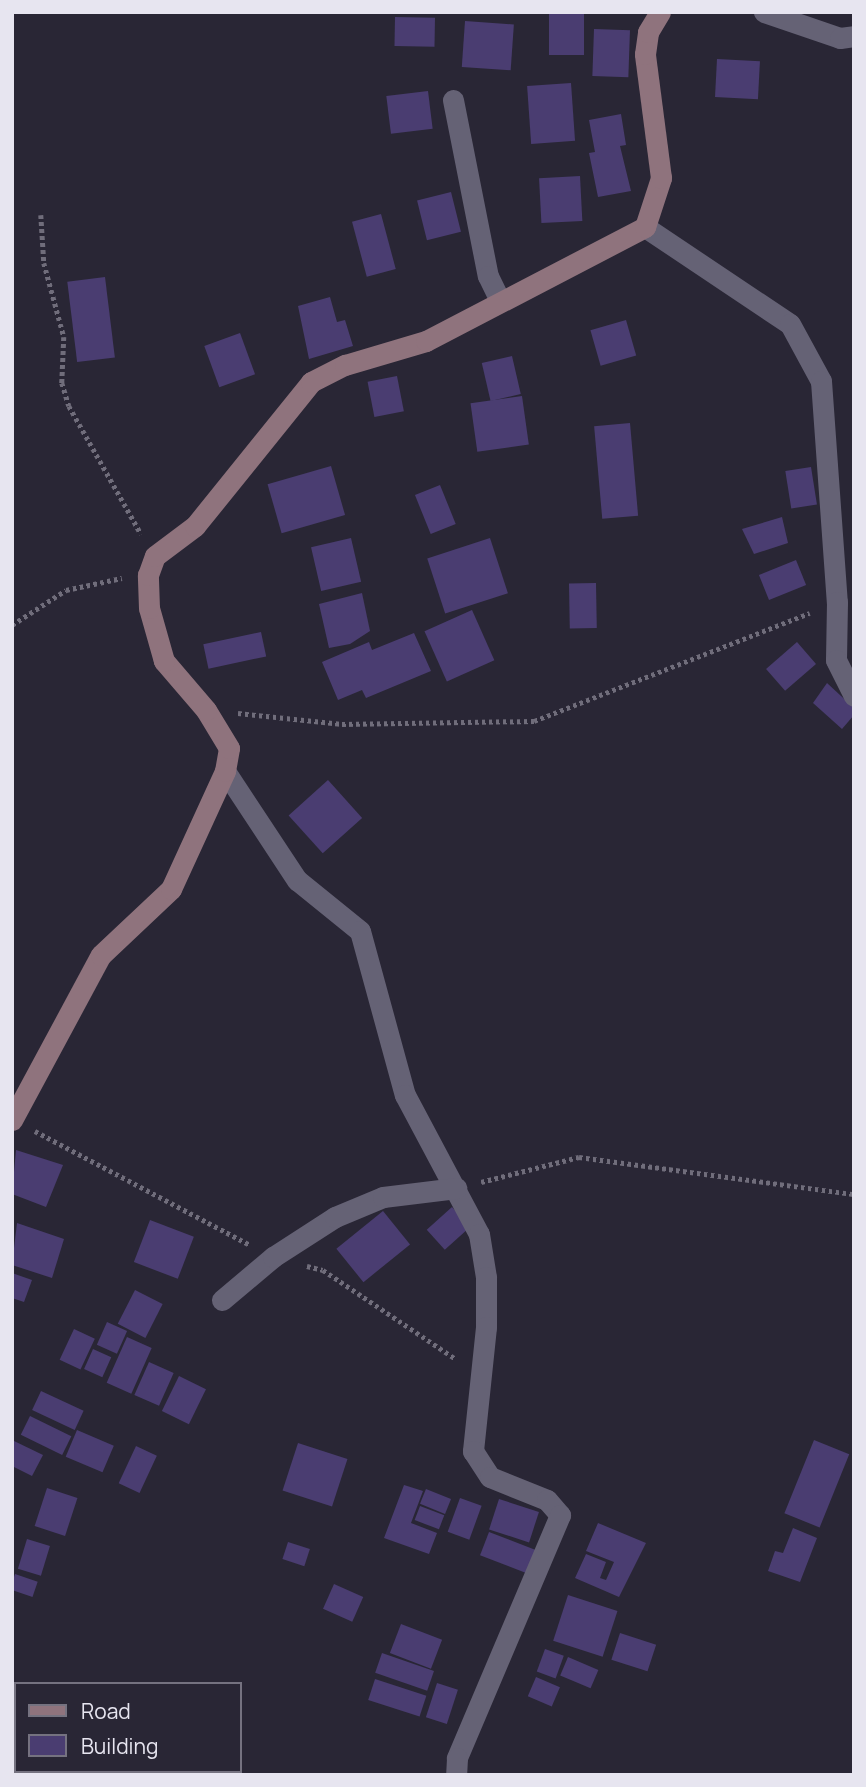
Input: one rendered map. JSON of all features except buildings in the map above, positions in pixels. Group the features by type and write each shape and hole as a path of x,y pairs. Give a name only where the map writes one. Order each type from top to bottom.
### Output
{"main road":[{"path":"12,1121 101,955 171,889 225,771 229,748 206,710 164,661 149,608 151,565 195,526 312,382 345,365 426,341 645,227 661,178 645,54 648,32 660,12"}],"street":[{"path":"764,12 840,38 854,36"},
{"path":"453,100 488,276 500,301"},
{"path":"645,227 790,324 821,381 837,602 836,660 854,696"},
{"path":"225,771 297,880 360,931 405,1096 424,1137 456,1188 479,1234 486,1276 486,1327 473,1451 490,1477 547,1500 560,1515 457,1758 456,1775"},
{"path":"222,1300 273,1257 335,1217 383,1197 456,1188"}],"path":[{"path":"12,625 66,590 151,565 69,406 62,383 64,337 44,263 41,215"},
{"path":"206,710 342,724 534,721 837,602"},
{"path":"456,1188 579,1157 854,1195"}]}
